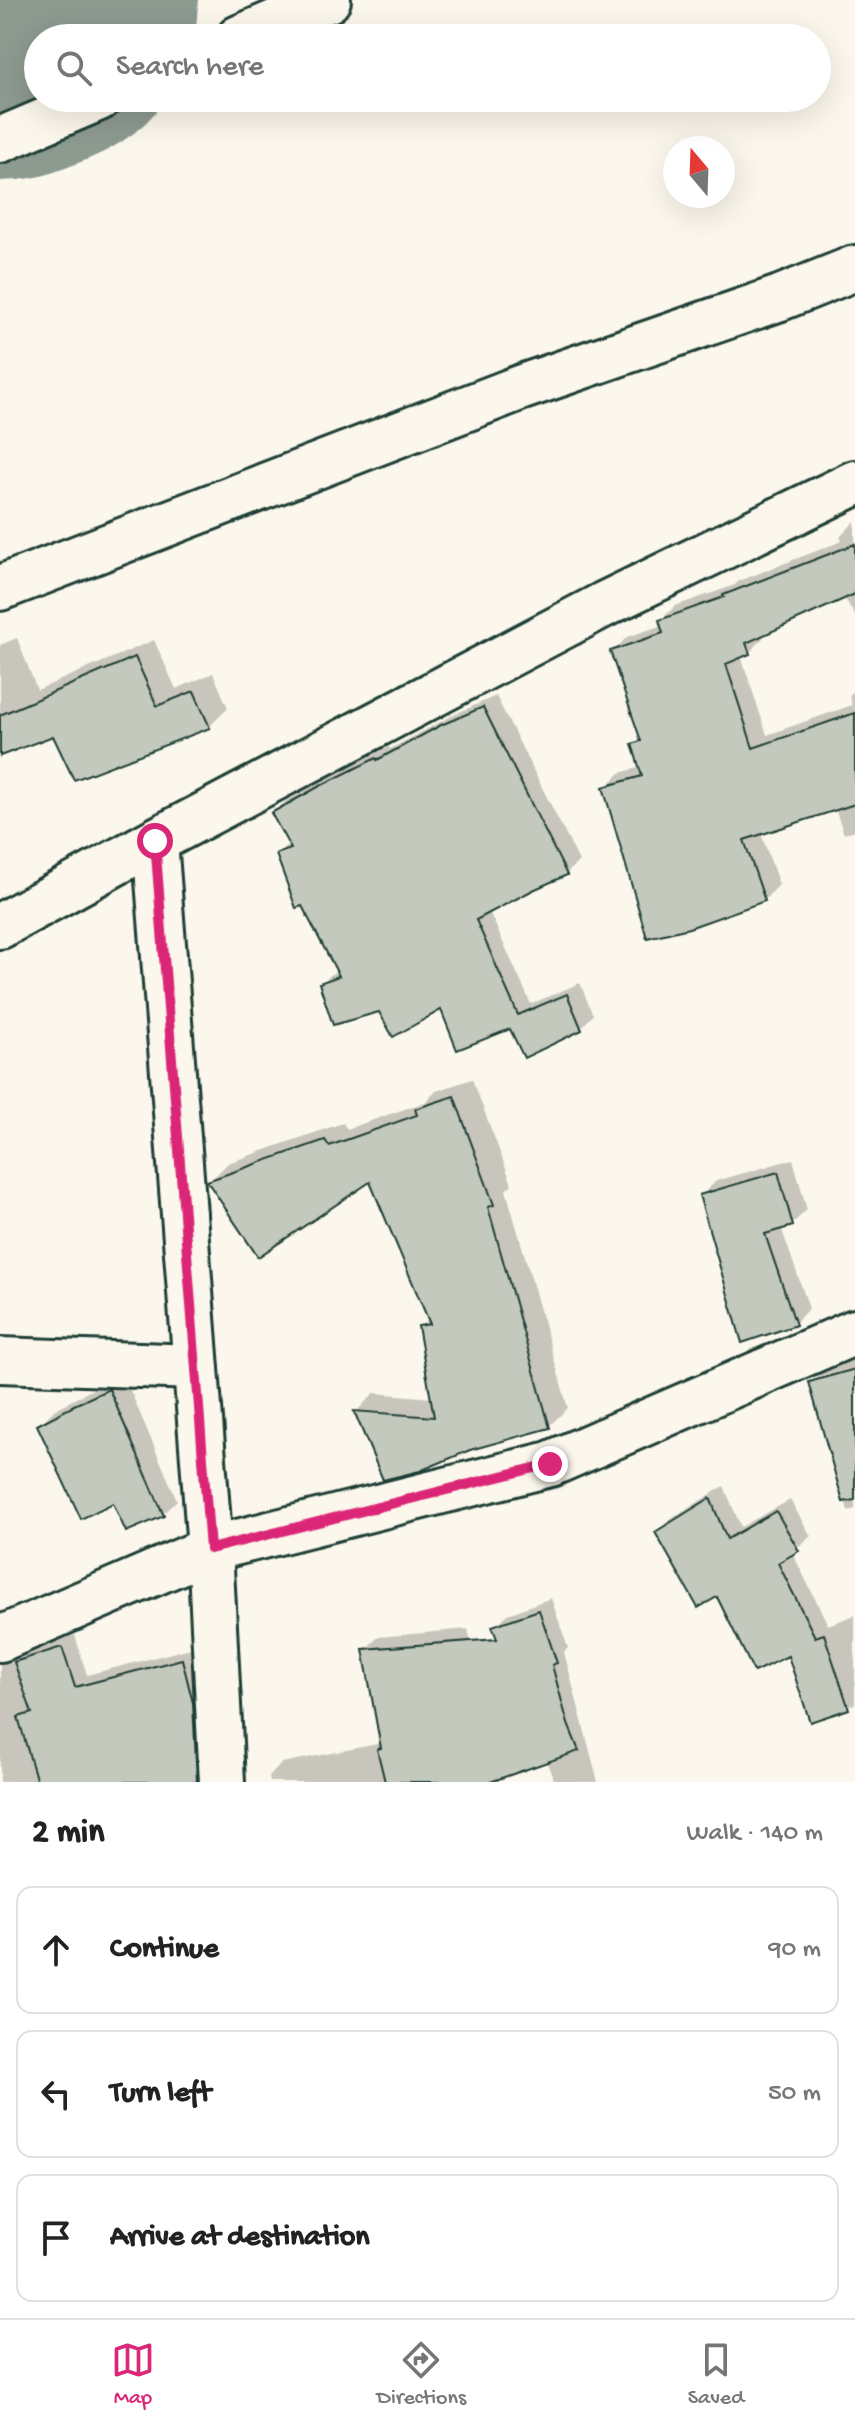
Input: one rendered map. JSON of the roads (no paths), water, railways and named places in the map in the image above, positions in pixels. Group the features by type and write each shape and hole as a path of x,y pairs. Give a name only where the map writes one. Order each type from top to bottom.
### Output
{"street":[{"path":"272,24 328,0"},
{"path":"0,140 66,112"},
{"path":"0,588 507,393 780,298 855,268"},
{"path":"0,926 605,604 855,483"},
{"path":"155,841 210,1549 222,1782"},
{"path":"0,1639 210,1549 550,1464 855,1332"},
{"path":"0,1360 196,1367"}]}
